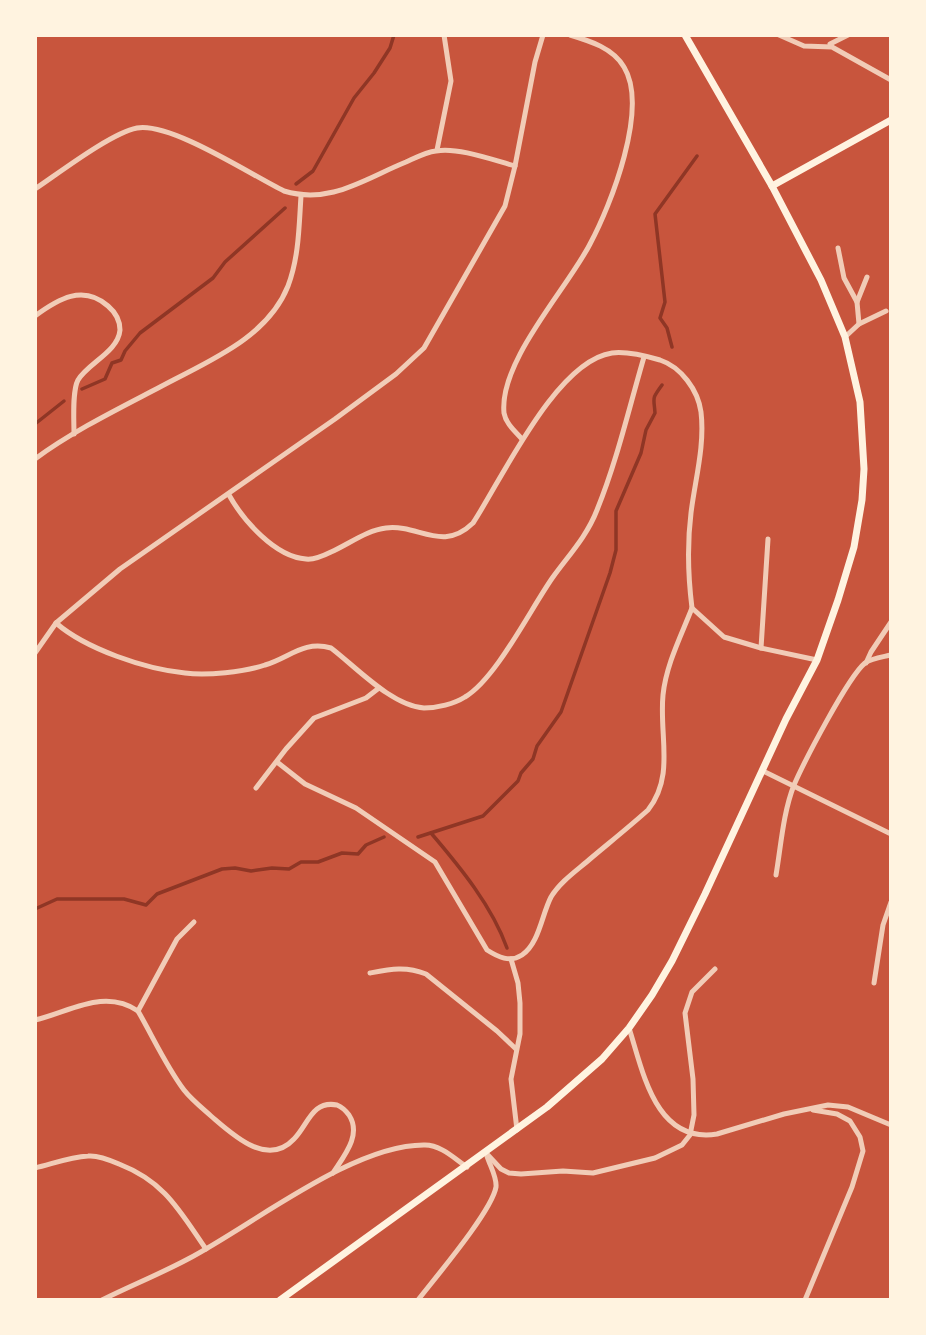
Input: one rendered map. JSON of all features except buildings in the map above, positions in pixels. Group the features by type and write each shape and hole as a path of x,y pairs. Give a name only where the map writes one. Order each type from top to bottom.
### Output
{"main road":[{"path":"280,1300 517,1130 594,1066 629,1028 672,961 786,719 817,660 854,547 862,500 864,449 860,402 845,337 821,280 772,186 685,35"},
{"path":"772,186 891,120"}],"street":[{"path":"437,150 451,80 443,35"},
{"path":"35,653 56,623 120,569 229,495 396,374 424,348 505,206 543,35"},
{"path":"522,439 511,428 505,416 507,388 533,330 590,244 607,206 631,131 631,84 624,67 613,54 591,41 570,35"},
{"path":"779,35 804,46 832,47 891,80"},
{"path":"824,46 841,41 848,35"},
{"path":"35,189 94,149 128,130 148,127 163,130 284,191 300,196 319,196 338,191 437,150 477,156 515,166"},
{"path":"35,459 74,434 226,352 266,319 287,288 293,268 298,247 300,196"},
{"path":"838,248 844,278 857,302 859,324"},
{"path":"857,302 867,277"},
{"path":"35,316 61,299 82,294 106,304 119,322 115,341 77,382 74,434"},
{"path":"845,337 859,324 886,311"},
{"path":"229,495 244,519 257,531 286,552 307,559 330,553 373,531 386,528 438,537 454,535 473,523 522,439 545,406 577,372 598,358 612,353 671,364 695,392 701,410 698,475 688,539 692,608 675,649 663,695 664,781 658,797 648,810 556,889 544,909 536,936 521,956 499,958 487,950 435,862 356,808 305,784 277,762"},
{"path":"56,623 92,647 184,673 266,665 300,649 321,645 331,648 379,688 407,703 426,708 448,704 465,697 490,674 553,576 586,535 618,450 643,357"},
{"path":"761,648 768,539"},
{"path":"692,608 724,637 817,660"},
{"path":"776,875 785,818 794,786 847,687 866,663 870,652 891,622"},
{"path":"866,663 891,655"},
{"path":"256,788 314,718 366,698 379,688"},
{"path":"763,771 891,834"},
{"path":"874,983 883,925 891,902"},
{"path":"138,1011 177,939 194,922"},
{"path":"511,959 520,1003 520,1034 511,1079 517,1130"},
{"path":"370,973 396,968 426,974 498,1031 516,1049"},
{"path":"486,1153 501,1169 509,1172 593,1173 670,1153 687,1141 694,1115 693,1079 685,1013 692,992 715,969"},
{"path":"35,1020 93,1003 121,1001 138,1011 184,1090 237,1138 262,1149 282,1147 295,1139 319,1107 337,1105 351,1118 353,1138 334,1173"},
{"path":"629,1028 654,1101 667,1119 690,1133 706,1136 717,1134 810,1109 839,1105 891,1125"},
{"path":"808,1299 852,1187 863,1151 860,1136 849,1121 837,1114 810,1109"},
{"path":"102,1300 206,1250 334,1173 390,1149 429,1144 467,1167"},
{"path":"418,1300 493,1197 496,1180 486,1153"},
{"path":"35,1168 91,1155 136,1171 168,1195 206,1250"}],"waterway":[{"path":"296,184 313,171 354,98 390,48 394,35"},
{"path":"672,347 667,328 660,318 665,302 655,214 697,156"},
{"path":"82,389 105,379 112,363 121,360 140,333 213,278 225,262 285,208"},
{"path":"418,837 483,816 518,781 533,759 537,746 561,712 610,573 616,550 616,511 641,453 646,430 655,413 655,396 662,385"},
{"path":"35,424 64,401"},
{"path":"431,833 484,902 507,948"},
{"path":"35,909 57,899 124,899 146,905 157,894 222,869 289,869 301,862 318,862 342,853 358,854 366,845 384,837"}]}
